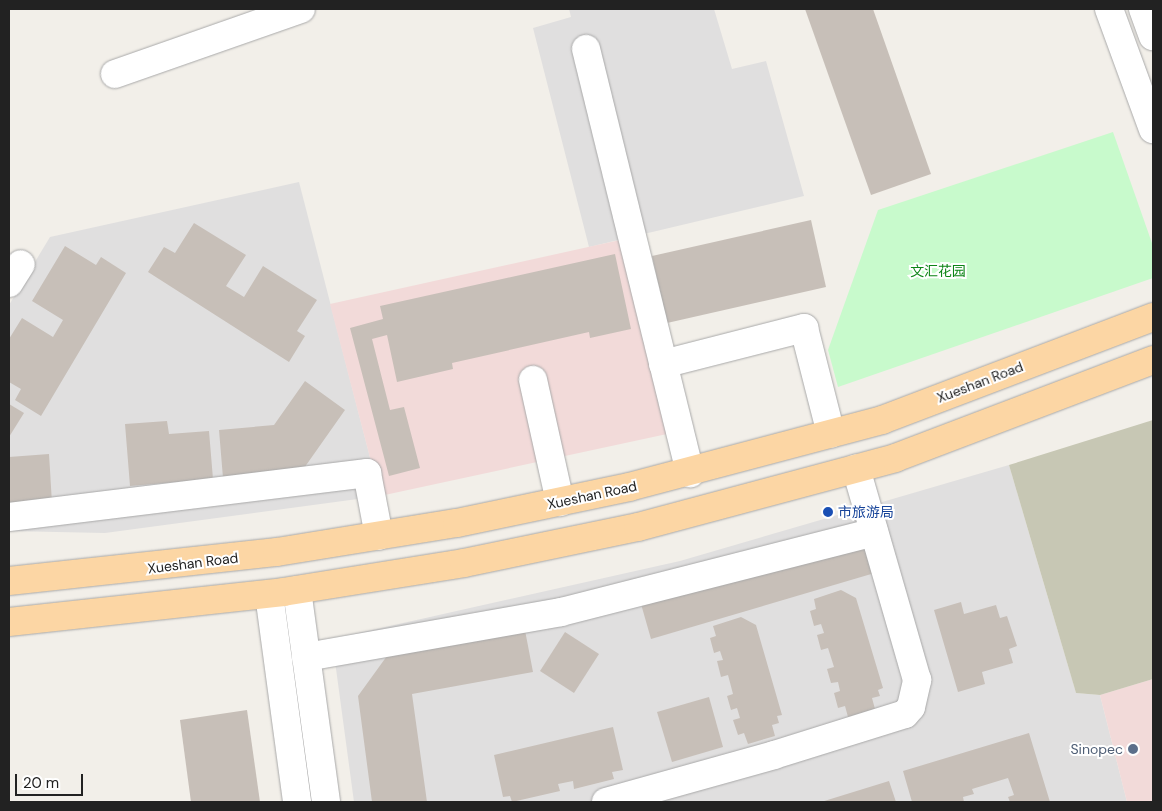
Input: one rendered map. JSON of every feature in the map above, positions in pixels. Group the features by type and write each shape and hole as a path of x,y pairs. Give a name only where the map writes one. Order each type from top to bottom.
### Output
{"main road":[{"name":"Xueshan Road","path":"9,581 183,565 379,536 560,502 690,472 831,434 1153,317"},
{"path":"9,622 297,590 550,546 725,506 856,469 1153,360"}],"street":[{"path":"115,74 301,9"},
{"path":"1109,9 1153,129"},
{"path":"1143,9 1153,36"},
{"path":"586,49 690,472"},
{"path":"663,364 804,328 831,434"},
{"path":"533,380 560,502"},
{"path":"606,802 906,714 915,699 917,680 856,469"},
{"path":"9,517 366,474 379,536"},
{"path":"306,657 561,612 874,532"},
{"path":"297,590 326,802"},
{"path":"269,594 297,802"}],"shaded area":[{"path":"569,9 714,9 732,69 766,61 804,196 589,247 533,28 571,17"},
{"path":"299,182 380,496 105,533 9,531 9,305 50,237"},
{"path":"620,240 667,434 380,496 330,304"},
{"path":"1153,420 1153,679 1100,695 1076,693 1009,465"},
{"path":"1009,465 1076,693 1100,695 1127,802 354,802 332,639 680,561"},
{"name":"Sinopec","path":"1153,679 1153,802 1127,802 1100,695"}],"green space":[{"name":"文汇花园","path":"1113,132 1153,246 1153,278 838,387 828,350 878,210"}],"building":[{"path":"805,9 873,9 931,174 871,195"},
{"path":"811,220 826,287 667,323 652,256"},
{"path":"194,223 246,255 226,286 244,297 263,266 317,300 297,331 305,336 289,362 148,272 164,247 175,253"},
{"path":"65,246 96,265 101,257 126,273 41,416 15,400 21,389 9,382 9,339 22,318 53,337 63,320 32,301"},
{"path":"615,254 631,329 590,338 589,332 452,363 453,369 397,382 387,335 372,339 390,410 404,407 420,468 389,476 350,328 383,319 380,306"},
{"path":"305,381 345,410 302,471 223,478 219,430 274,425"},
{"path":"9,404 24,413 9,437"},
{"path":"167,421 169,434 209,431 213,479 130,486 125,424"},
{"path":"49,454 52,503 9,507 9,457"},
{"path":"868,538 878,572 651,639 641,604"},
{"path":"841,590 856,598 883,688 878,690 880,696 872,698 875,709 848,717 845,706 838,708 834,693 840,691 838,682 831,683 827,669 834,667 828,648 821,650 817,635 824,633 821,624 814,626 810,611 816,609 814,599"},
{"path":"961,602 964,614 996,605 1000,618 1007,616 1017,646 1009,649 1013,663 982,672 985,684 958,692 934,610"},
{"path":"741,617 756,625 782,715 777,716 779,723 772,725 775,736 748,744 744,733 738,735 733,720 740,718 737,708 731,710 727,696 733,694 728,675 721,677 717,661 723,660 720,651 714,653 710,638 716,636 713,626"},
{"path":"524,625 533,672 412,694 427,802 372,802 358,696 392,649"},
{"path":"565,632 599,654 574,693 540,671"},
{"path":"709,697 723,747 672,762 657,712"},
{"path":"247,710 260,802 191,802 180,720"},
{"path":"613,727 623,770 612,772 614,779 574,789 573,781 558,784 560,791 512,802 510,796 503,797 494,755"},
{"path":"1029,733 1050,802 1010,802 1008,797 1014,795 1008,778 972,789 974,794 963,797 964,802 912,802 903,771"},
{"path":"889,781 896,802 821,802"}],"place":[{"name":"市旅游局","path":"828,512"},
{"name":"Sinopec","path":"1133,749"}]}
